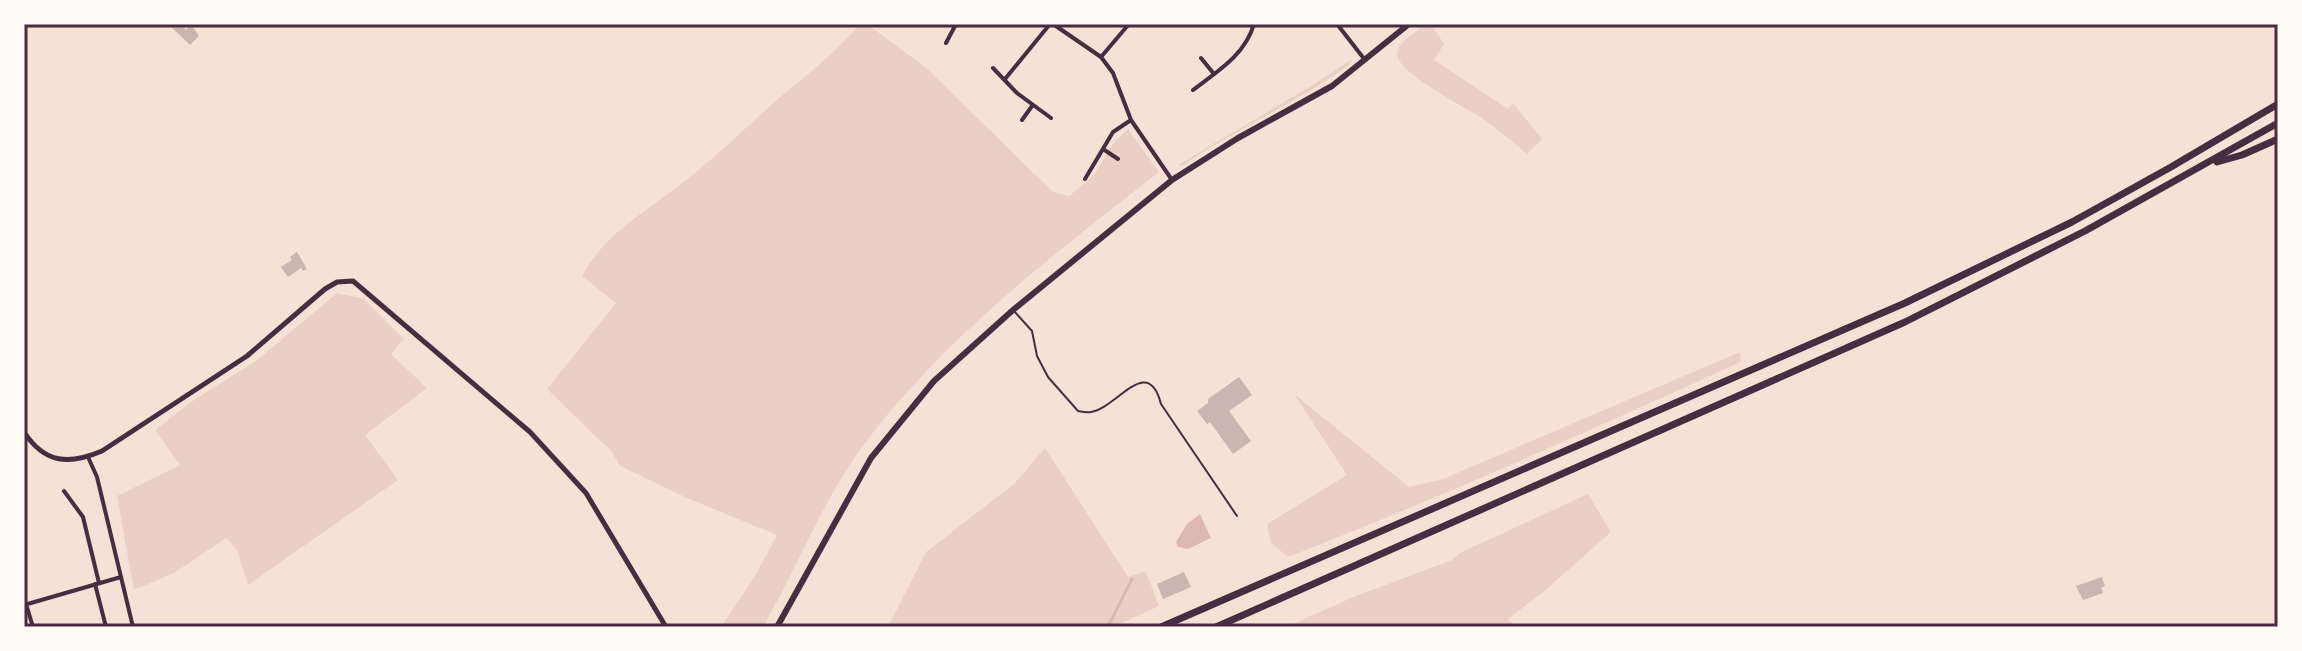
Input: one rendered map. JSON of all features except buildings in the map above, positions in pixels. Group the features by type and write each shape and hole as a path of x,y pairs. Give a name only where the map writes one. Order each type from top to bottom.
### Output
{"highway":[{"path":"1161,627 1905,303 2072,222 2278,104"},
{"path":"1216,627 1905,322 2071,238 2278,123"},
{"path":"2209,164 2242,155 2278,139"}],"main road":[{"path":"777,627 871,458 934,381 1013,310 1172,180 1238,138 1332,86 1409,24"}],"street":[{"path":"946,43 956,24"},
{"path":"1005,79 1052,24 1101,57 1113,73 1131,120 1172,180"},
{"path":"1101,57 1129,24"},
{"path":"1193,90 1233,60 1250,39 1254,24"},
{"path":"1337,24 1365,60"},
{"path":"1201,58 1214,74"},
{"path":"993,68 1032,106 1051,118"},
{"path":"1022,120 1032,106"},
{"path":"1085,179 1113,132 1131,120"},
{"path":"1103,149 1118,159"},
{"path":"24,432 32,444 49,456 69,461 102,451 247,356 325,289 337,282 353,281 539,441 586,493 666,627"},
{"path":"88,457 97,477 133,627"},
{"path":"64,491 83,517 106,627"},
{"path":"33,627 25,604 121,577"}],"lane":[{"path":"1013,310 1032,331 1037,356 1048,377 1078,411 1091,412 1108,405 1136,383 1153,386 1158,391 1161,404 1237,516"}],"shaded area":[{"path":"860,24 867,24 925,67 1053,192 1069,196 1094,175 1114,142 1128,129 1159,172 1001,300 928,369 894,407 862,447 834,490 763,627 721,627 755,576 777,535 620,466 612,452 547,389 616,303 582,276 603,246 709,161 831,54"},
{"path":"1426,24 1431,24 1444,44 1434,60 1508,109 1513,103 1542,139 1527,154 1489,123 1422,81 1400,62 1397,54 1400,45"},
{"path":"1352,59 1349,65 1308,92 1182,166 1178,165 1311,86"},
{"path":"337,293 364,299 404,339 391,354 427,388 365,435 398,480 248,585 237,550 226,538 174,573 134,590 117,496 180,465 155,430 191,402 257,360"},
{"path":"1740,352 1741,362 1346,534 1288,557 1271,543 1267,524 1347,475 1294,394 1409,487 1443,479"},
{"path":"1045,448 1128,577 1146,571 1159,606 1113,627 888,627 926,552 1014,484"},
{"path":"1588,494 1611,532 1508,619 1515,627 1286,627 1351,598 1452,560 1460,553"},
{"path":"1200,514 1211,538 1188,549 1178,547 1176,542 1187,524"}],"waterway":[{"path":"1102,627 1110,623 1132,579"}]}
